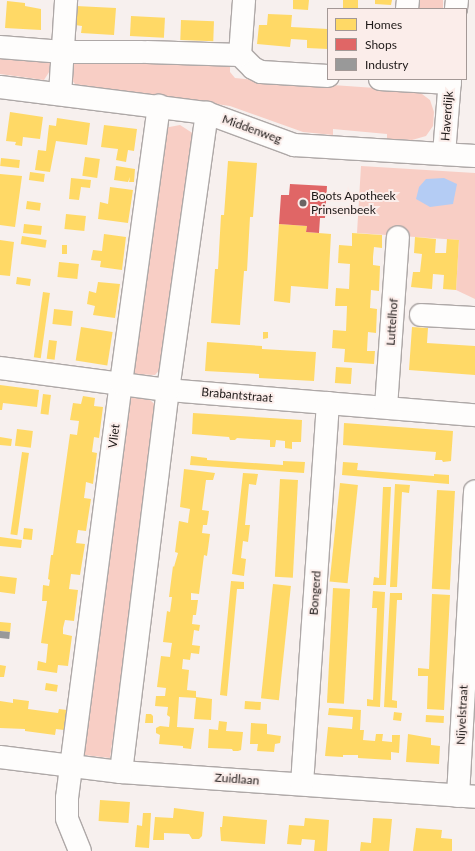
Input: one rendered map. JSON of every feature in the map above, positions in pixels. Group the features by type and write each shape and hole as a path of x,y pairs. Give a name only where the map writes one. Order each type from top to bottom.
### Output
{"street":[{"path":"60,94 66,0"},
{"path":"240,55 244,0"},
{"path":"0,47 63,52 144,52 240,55 253,68 261,72 327,76"},
{"path":"402,80 450,81"},
{"name":"Haverdijk","path":"444,154 450,81"},
{"name":"Middenweg","path":"0,87 207,113 294,145 475,156"},
{"name":"Vliet","path":"80,851 67,818 67,798 159,106"},
{"path":"121,772 168,390 207,113"},
{"name":"Luttelhof","path":"386,407 398,237"},
{"path":"421,315 475,318"},
{"name":"Brabantstraat","path":"0,368 168,390 475,414"},
{"name":"Bongerd","path":"302,784 328,403"},
{"name":"Nijvelstraat","path":"466,796 475,491"},
{"name":"Zuidlaan","path":"0,757 121,772 466,796"}],"shaded area":[{"path":"415,0 443,0 443,8 415,8"},
{"path":"0,49 54,53 51,69 44,80 0,74"},
{"path":"70,54 230,62 230,72 235,78 418,91 430,100 434,112 433,126 426,136 412,140 387,139 387,134 333,129 333,135 303,132 230,106 75,84 71,79"},
{"path":"180,125 194,134 161,368 155,375 132,374 164,128"},
{"path":"361,166 475,173 475,299 456,290 459,240 357,233"},
{"path":"129,397 150,400 160,409 110,758 84,755"}],"water":[{"path":"444,178 457,184 453,204 430,207 416,199 419,187 426,179"}],"building: Homes":[{"path":"293,0 309,0 308,10 293,9"},
{"path":"343,0 358,0 358,8 343,8"},
{"path":"375,0 392,0 391,5 375,4"},
{"path":"7,1 25,3 25,6 41,9 41,30 5,28"},
{"path":"76,6 116,8 114,35 81,33 82,26 75,25"},
{"path":"268,14 292,15 291,27 327,29 327,49 307,48 307,40 291,39 290,47 257,44 259,25 267,25"},
{"path":"131,16 165,18 164,38 130,36"},
{"path":"181,20 214,21 213,41 180,40"},
{"path":"10,112 43,117 40,139 23,137 22,146 15,145 16,142 6,141"},
{"path":"57,118 90,123 87,145 56,141 50,172 35,170 38,150 46,151 49,125 56,126"},
{"path":"104,125 137,129 134,151 128,150 126,162 116,160 118,149 101,147"},
{"path":"85,157 100,159 97,178 82,176"},
{"path":"1,158 20,160 19,168 0,166"},
{"path":"228,161 257,163 253,217 250,217 247,271 244,271 240,325 211,323 215,269 218,269 221,215 224,215"},
{"path":"116,166 135,169 134,182 129,182 130,177 128,182 114,180"},
{"path":"30,172 45,174 44,182 29,180"},
{"path":"0,174 22,176 15,227 0,225"},
{"path":"71,178 91,180 90,188 81,187 79,200 69,199"},
{"path":"110,187 133,190 128,223 98,219 100,202 108,204"},
{"path":"27,201 41,203 40,211 26,209"},
{"path":"66,214 86,216 84,231 64,229"},
{"path":"24,224 42,226 41,235 23,233"},
{"path":"279,224 307,226 306,232 331,234 328,289 291,286 290,303 274,301"},
{"path":"352,233 382,235 382,248 374,247 373,257 373,265 380,266 379,291 371,290 370,308 377,309 376,333 368,332 367,351 375,351 374,364 344,362 345,349 332,348 333,330 346,331 347,306 335,306 336,288 349,289 350,264 338,263 339,245 352,246"},
{"path":"104,234 126,237 122,270 100,267 101,261 91,260 93,250 102,251"},
{"path":"22,236 47,240 45,248 21,244"},
{"path":"415,237 436,239 435,253 446,253 447,239 459,240 456,290 443,289 444,275 433,274 432,289 411,287 413,272 420,272 422,254 414,253"},
{"path":"0,240 14,242 10,276 0,275"},
{"path":"62,245 67,245 67,254 62,254"},
{"path":"59,262 79,264 77,279 57,277"},
{"path":"17,277 31,279 30,286 16,284"},
{"path":"98,282 120,284 115,318 93,315 95,306 87,304 89,291 96,293"},
{"path":"43,292 50,293 41,358 34,357"},
{"path":"54,309 73,311 71,326 52,324"},
{"path":"81,327 113,332 107,366 76,361"},
{"path":"412,327 428,328 427,343 475,346 475,375 409,370"},
{"path":"263,332 268,332 268,338 263,339"},
{"path":"49,340 57,341 55,360 47,359"},
{"path":"207,342 262,346 262,349 316,352 314,381 259,378 259,374 205,371"},
{"path":"336,367 352,368 351,384 335,383"},
{"path":"0,385 39,390 37,407 3,403 2,410 0,410"},
{"path":"43,394 51,395 49,415 41,414"},
{"path":"83,396 95,398 94,406 103,407 99,438 94,437 92,452 97,453 93,484 86,482 84,498 91,499 86,531 78,530 76,543 85,544 80,575 71,574 69,589 78,590 74,621 65,620 63,628 63,634 72,636 68,666 58,665 57,673 37,670 38,661 46,663 48,644 41,643 47,601 42,601 43,585 49,586 50,580 48,579 51,555 53,555 70,434 77,435 79,421 70,420 73,403 81,404"},
{"path":"193,413 302,420 301,442 292,442 292,449 285,448 285,441 276,440 275,447 270,447 270,440 237,438 235,440 230,440 229,437 192,434"},
{"path":"344,423 453,431 451,461 443,462 442,460 435,460 436,452 343,445"},
{"path":"17,429 33,431 31,448 15,446"},
{"path":"0,437 12,439 11,446 0,445"},
{"path":"22,452 29,453 17,535 10,534"},
{"path":"191,456 207,458 207,460 283,465 283,461 305,462 304,473 190,465"},
{"path":"343,462 358,463 357,470 434,476 434,474 449,475 449,484 342,475"},
{"path":"184,469 215,473 213,480 206,480 202,510 209,511 207,525 203,525 202,533 210,534 207,556 204,555 199,594 191,593 191,600 198,600 196,615 193,615 192,624 200,625 199,631 194,630 192,645 200,646 199,654 191,653 190,660 183,659 182,669 189,670 187,690 196,691 196,697 212,699 211,720 194,719 196,698 179,697 177,727 194,728 191,749 183,748 183,746 159,744 160,735 156,733 156,728 160,726 169,727 170,717 167,715 168,707 155,706 156,696 165,696 166,688 157,687 161,656 170,657 172,643 163,642 167,611 170,612 172,597 169,597 173,566 174,567 178,553 175,552 179,521 188,523 190,509 180,507"},
{"path":"243,473 258,474 256,485 249,484 245,525 250,525 248,542 243,541 241,558 246,559 244,576 232,574"},
{"path":"280,479 298,480 293,578 275,577"},
{"path":"340,483 358,485 348,583 330,581"},
{"path":"395,484 410,485 409,493 402,492 397,587 390,587"},
{"path":"383,487 391,487 386,585 373,585 374,577 379,578"},
{"path":"437,490 455,491 450,590 432,589"},
{"path":"24,528 33,529 32,540 23,539"},
{"path":"0,537 22,540 21,548 0,546"},
{"path":"0,576 17,578 15,594 0,592"},
{"path":"231,581 244,582 244,589 237,589 227,696 220,695"},
{"path":"273,584 291,586 279,700 261,698"},
{"path":"333,588 350,589 344,704 327,703"},
{"path":"373,591 385,592 380,707 367,706 367,699 373,700 377,608 372,608"},
{"path":"390,593 402,593 402,600 397,600 392,700 397,701 397,708 384,707"},
{"path":"432,594 450,595 444,710 427,709 428,676 418,676 418,668 429,669"},
{"path":"0,622 11,623 10,632 0,631"},
{"path":"0,665 6,666 4,677 0,677"},
{"path":"46,683 58,685 57,692 45,690"},
{"path":"13,699 29,701 28,709 58,713 59,709 67,710 64,730 56,729 55,735 25,731 25,729 0,728 0,701 13,703"},
{"path":"245,701 261,702 260,710 244,709"},
{"path":"329,708 361,710 360,730 364,730 363,740 375,741 376,734 383,734 382,741 392,742 392,735 400,735 399,753 391,752 391,760 358,758 358,755 343,755 343,757 325,756 328,727 352,729 353,717 328,715"},
{"path":"394,712 402,713 401,721 393,720"},
{"path":"146,714 151,714 153,716 153,723 145,723"},
{"path":"426,715 444,716 444,723 426,722"},
{"path":"219,721 227,722 226,731 243,732 241,750 233,751 232,749 208,748 209,729 218,730"},
{"path":"251,723 267,724 267,734 281,736 280,743 275,744 274,752 257,751 258,744 250,744"},
{"path":"408,734 431,738 431,745 440,746 439,764 406,762"},
{"path":"100,800 130,802 128,823 99,821"},
{"path":"174,808 204,812 202,836 199,839 192,839 189,834 164,833 164,840 153,840 155,817 173,818"},
{"path":"143,813 151,813 149,848 135,847 137,825 142,826"},
{"path":"223,816 267,820 265,844 221,841 220,827 222,827"},
{"path":"305,818 329,820 327,851 314,851 315,840 302,839 301,845 287,844 289,825 304,826"},
{"path":"373,818 392,819 389,851 360,851 361,842 371,843"},
{"path":"416,828 442,830 441,838 452,839 452,851 413,851"}],"building: Shops":[{"path":"290,184 327,186 325,218 320,218 319,233 306,232 307,226 279,224 281,195 289,195"}],"building: Industry":[{"path":"0,631 10,632 9,639 0,638"}],"place":[{"name":"Boots Apotheek Prinsenbeek","path":"303,203"}]}
